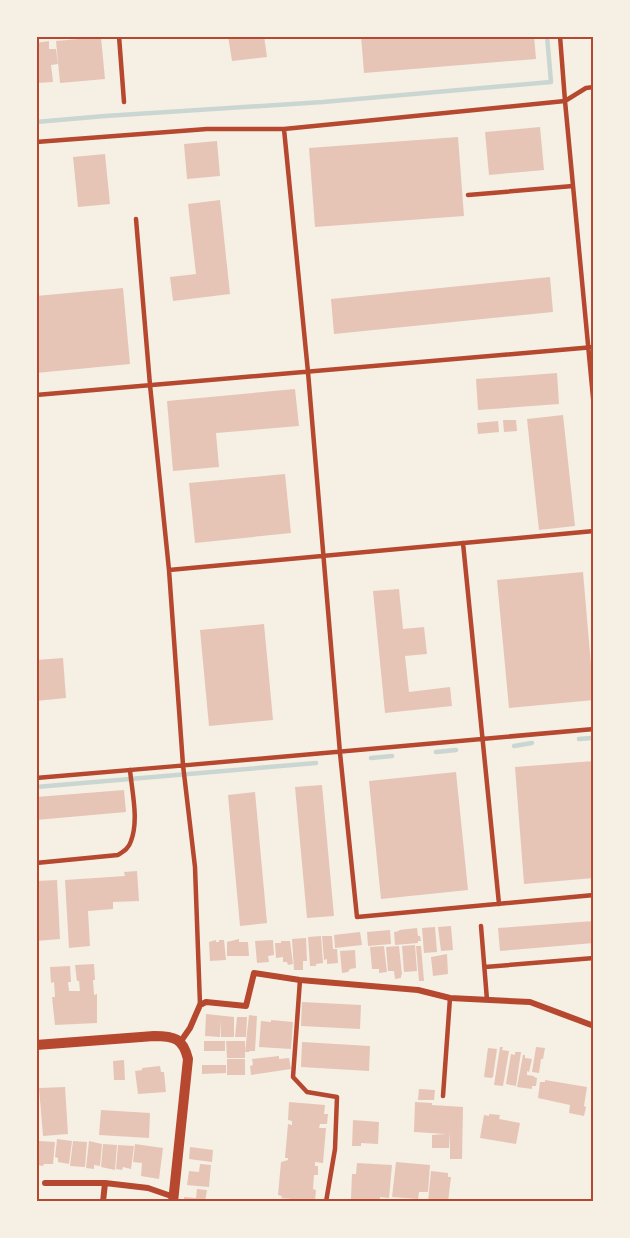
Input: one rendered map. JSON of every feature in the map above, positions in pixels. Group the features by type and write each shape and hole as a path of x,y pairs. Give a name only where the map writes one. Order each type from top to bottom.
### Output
{"street":[{"path":"181,1041 190,1028 200,1005 206,1002 246,1006 254,974 418,990 450,998 530,1002 594,1026"},
{"path":"36,1044 168,1036 181,1041 186,1048 188,1059 173,1199 147,1188 105,1183 45,1183"},
{"path":"103,1202 105,1183"}],"lane":[{"path":"119,36 124,102"},
{"path":"560,36 564,101 591,348 594,408"},
{"path":"36,142 207,129 284,129 564,101 586,88 594,87"},
{"path":"284,129 357,917 594,895"},
{"path":"468,195 573,186"},
{"path":"136,219 169,570 184,781 195,867 200,1005"},
{"path":"36,395 591,348"},
{"path":"169,570 594,531"},
{"path":"463,543 499,904"},
{"path":"36,778 594,729"},
{"path":"36,863 118,855 127,849 131,842 134,815 130,771"},
{"path":"481,926 487,1000"},
{"path":"485,967 594,958"},
{"path":"300,980 293,1077 307,1092 337,1097 328,1202"},
{"path":"442,1096 450,998"}],"building":[{"path":"228,36 264,36 267,57 232,61"},
{"path":"361,36 534,36 536,59 364,73"},
{"path":"101,37 105,79 60,83 56,41"},
{"path":"49,41 49,49 56,49 58,64 51,65 53,82 36,83 36,43"},
{"path":"540,127 544,170 489,175 485,132"},
{"path":"458,137 464,216 315,227 309,148"},
{"path":"217,141 220,176 187,179 184,144"},
{"path":"105,154 110,204 78,207 73,157"},
{"path":"220,200 230,294 173,301 170,277 196,274 188,204"},
{"path":"550,277 553,312 334,334 331,299"},
{"path":"123,288 130,364 36,373 36,296"},
{"path":"557,373 559,404 478,410 476,379"},
{"path":"295,389 299,426 216,433 219,467 173,471 167,401"},
{"path":"563,415 575,526 539,530 527,419"},
{"path":"503,420 516,420 517,431 504,432"},
{"path":"498,421 499,432 478,434 477,423"},
{"path":"285,474 291,533 195,543 189,483"},
{"path":"583,572 594,700 509,708 497,580"},
{"path":"399,589 403,629 424,627 427,654 405,656 409,692 450,687 452,706 385,713 373,591"},
{"path":"264,624 273,720 209,726 200,630"},
{"path":"63,658 66,698 36,701 36,660"},
{"path":"594,761 594,878 524,884 515,767"},
{"path":"456,772 468,890 381,899 369,781"},
{"path":"322,785 334,916 307,918 295,787"},
{"path":"124,790 126,812 36,820 36,797"},
{"path":"255,792 267,923 240,926 228,795"},
{"path":"137,871 139,901 113,902 113,909 88,911 90,946 69,948 65,880 125,876 124,872"},
{"path":"57,880 60,939 36,941 36,881"},
{"path":"594,921 594,943 500,951 498,928"},
{"path":"451,926 453,950 441,951 438,927"},
{"path":"435,927 437,952 424,953 422,928"},
{"path":"417,928 421,941 395,945 394,932"},
{"path":"390,930 391,944 368,946 367,932"},
{"path":"360,932 362,945 335,948 334,935"},
{"path":"321,936 323,963 310,966 308,937"},
{"path":"322,936 332,936 333,949 337,949 338,963 327,964 327,959 324,960"},
{"path":"306,938 307,961 303,961 303,970 294,970 292,939"},
{"path":"239,939 239,942 248,942 249,956 227,956 227,942"},
{"path":"216,940 219,942 219,940 224,940 226,960 210,961 209,942"},
{"path":"273,940 274,955 268,956 269,962 257,963 255,941"},
{"path":"281,941 290,941 293,964 288,965 287,962 283,962 283,957 276,958 275,943 281,943"},
{"path":"415,945 417,971 404,972 402,946"},
{"path":"384,946 387,972 379,973 379,969 372,969 370,947"},
{"path":"399,946 402,975 401,978 395,979 394,971 388,971 386,947"},
{"path":"416,946 421,946 424,981 419,981"},
{"path":"355,950 356,968 342,973 340,951"},
{"path":"447,954 448,974 433,976 431,957"},
{"path":"94,964 95,980 93,980 94,995 97,994 97,1023 55,1025 52,997 55,997 54,982 51,983 50,967 70,966 69,991 80,991 75,965"},
{"path":"302,1002 361,1005 360,1029 301,1026"},
{"path":"206,1014 234,1017 234,1037 221,1037 221,1020 220,1037 205,1036"},
{"path":"249,1015 257,1016 255,1051 245,1052"},
{"path":"237,1017 247,1017 246,1037 235,1037"},
{"path":"271,1020 293,1022 291,1049 259,1047 261,1021 271,1022"},
{"path":"204,1041 225,1041 225,1051 204,1051"},
{"path":"226,1041 245,1041 245,1058 227,1058"},
{"path":"302,1042 370,1046 369,1071 301,1067"},
{"path":"500,1047 503,1047 502,1050 509,1051 503,1086 494,1085"},
{"path":"536,1047 545,1048 539,1073 532,1072"},
{"path":"488,1048 497,1049 491,1078 484,1077"},
{"path":"515,1052 521,1052 516,1086 506,1084 511,1054 515,1055"},
{"path":"523,1055 525,1058 532,1059 527,1075 537,1078 536,1086 532,1086 532,1089 517,1087"},
{"path":"279,1056 279,1059 289,1058 291,1069 251,1075 252,1059"},
{"path":"227,1059 245,1059 245,1075 227,1075"},
{"path":"124,1060 125,1080 114,1080 113,1061"},
{"path":"202,1065 226,1065 226,1073 202,1074"},
{"path":"160,1066 161,1072 164,1072 166,1092 138,1094 135,1071"},
{"path":"545,1080 587,1087 584,1116 569,1113 570,1105 538,1098 540,1082 545,1082"},
{"path":"65,1087 68,1134 43,1136 39,1088"},
{"path":"419,1089 435,1090 434,1100 418,1100"},
{"path":"289,1102 325,1105 324,1114 328,1114 327,1124 320,1124 319,1128 326,1128 323,1163 315,1162 315,1166 318,1166 318,1175 314,1175 315,1201 281,1198 282,1196 278,1195 281,1162 288,1160 285,1158 288,1124 292,1125 292,1121 288,1120"},
{"path":"415,1102 463,1107 462,1159 450,1159 450,1132 449,1148 432,1148 432,1135 446,1134 414,1132"},
{"path":"101,1110 150,1113 149,1138 99,1135"},
{"path":"489,1114 500,1115 499,1119 520,1123 516,1144 480,1138 484,1115 489,1116"},
{"path":"353,1120 379,1122 378,1144 361,1143 361,1146 352,1146"},
{"path":"57,1139 72,1141 69,1164 58,1162 58,1158 55,1157"},
{"path":"39,1141 55,1142 53,1164 37,1165"},
{"path":"73,1141 87,1142 85,1167 70,1166"},
{"path":"89,1141 102,1144 100,1166 94,1165 94,1169 86,1168"},
{"path":"103,1144 117,1145 115,1170 101,1167"},
{"path":"135,1144 163,1148 159,1179 141,1176 142,1163 133,1162"},
{"path":"118,1145 134,1146 131,1169 123,1167 122,1170 116,1169"},
{"path":"190,1147 213,1150 212,1162 189,1159"},
{"path":"396,1162 430,1165 428,1192 419,1192 418,1199 392,1197"},
{"path":"357,1163 392,1165 389,1198 380,1197 380,1201 351,1199 352,1174 356,1174"},
{"path":"200,1164 211,1165 209,1187 187,1185 189,1171 199,1172"},
{"path":"431,1171 448,1173 448,1177 451,1177 448,1202 428,1202"},
{"path":"197,1189 207,1190 205,1202 184,1202 184,1197 196,1198"}],"waterway":[{"path":"36,122 323,102 551,82 547,36"},
{"path":"579,739 592,738"},
{"path":"514,746 532,743"},
{"path":"436,752 456,750"},
{"path":"371,758 392,756"},
{"path":"36,787 316,763"}]}
